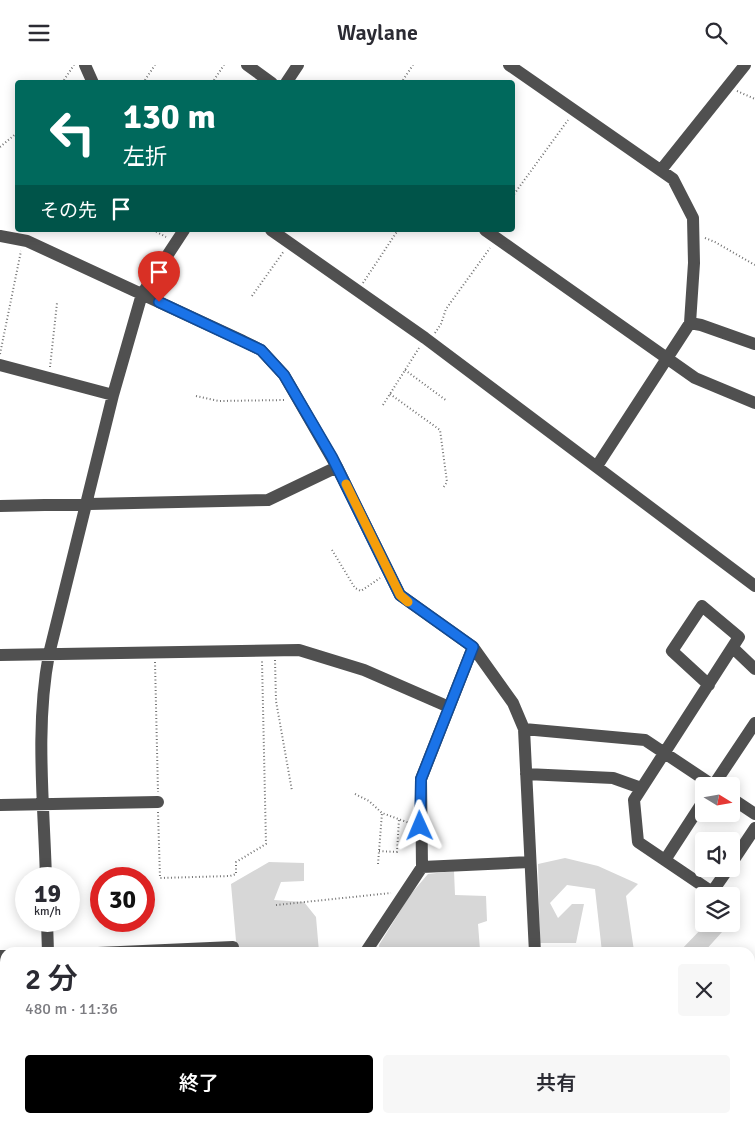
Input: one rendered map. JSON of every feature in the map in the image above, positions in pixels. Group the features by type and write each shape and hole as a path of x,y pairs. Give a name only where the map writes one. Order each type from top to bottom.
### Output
{"street":[{"path":"85,65 92,80"},
{"path":"247,65 268,80"},
{"path":"288,80 298,65"},
{"path":"510,65 672,179 693,218 694,237 690,323 597,466"},
{"path":"661,170 745,65"},
{"path":"46,867 41,715 43,685 49,654 113,395 142,294 183,232"},
{"path":"274,232 427,340 755,586"},
{"path":"488,232 695,378 755,403"},
{"path":"0,236 27,241 261,350 284,375 337,467 405,600 473,647 513,703 524,729 535,947"},
{"path":"690,323 755,344"},
{"path":"0,365 113,395"},
{"path":"0,506 268,500 337,467"},
{"path":"709,685 672,651 702,606 739,637 733,648 709,685 641,788 634,800 638,842 712,892 722,877"},
{"path":"369,947 422,867 420,826 421,779 473,647"},
{"path":"733,648 755,669"},
{"path":"0,655 299,650 364,670 449,707"},
{"path":"719,777 755,723"},
{"path":"524,729 645,739 700,777"},
{"path":"526,774 613,778 641,788"},
{"path":"0,805 158,802"},
{"path":"740,804 755,813"},
{"path":"665,860 695,814"},
{"path":"740,850 755,828"},
{"path":"422,867 530,862"},
{"path":"47,932 48,947"}],"path":[{"path":"64,80 74,65"},
{"path":"145,80 155,65"},
{"path":"214,80 224,65"},
{"path":"403,80 413,65"},
{"path":"729,85 755,99"},
{"path":"515,193 575,111"},
{"path":"0,147 15,134"},
{"path":"156,232 166,237"},
{"path":"359,292 397,232"},
{"path":"694,237 711,239 755,265"},
{"path":"383,405 427,340 441,324 446,309 498,240"},
{"path":"0,356 22,249 27,241"},
{"path":"252,297 289,243"},
{"path":"48,378 57,303"},
{"path":"405,371 446,401"},
{"path":"390,393 440,430 448,482 443,488"},
{"path":"196,396 219,401 262,402 280,401 296,396"},
{"path":"332,550 358,590 364,589 389,571"},
{"path":"268,651 292,791"},
{"path":"155,652 160,879 230,876 236,874 236,862 266,844 268,651"},
{"path":"355,794 364,798 382,813 420,826"},
{"path":"378,864 382,813"},
{"path":"379,851 397,851 399,819"},
{"path":"276,905 404,893"}],"shaded area":[{"path":"565,858 598,866 638,884 626,896 633,947 601,947 595,889 567,885 550,903 558,918 572,904 584,904 576,943 540,943 538,864"},
{"path":"269,862 304,863 304,881 281,882 274,900 304,902 316,917 319,947 237,947 231,884"},
{"path":"454,871 455,895 486,896 487,921 478,924 480,947 379,947 410,895 428,874"},
{"path":"698,932 722,932 708,947 684,947"}],"slow traffic":[{"path":"346,484 400,595 408,602"}],"route":[{"path":"159,302 261,350 272,360 284,375 332,457 400,595 473,647 421,779 420,826"}]}
